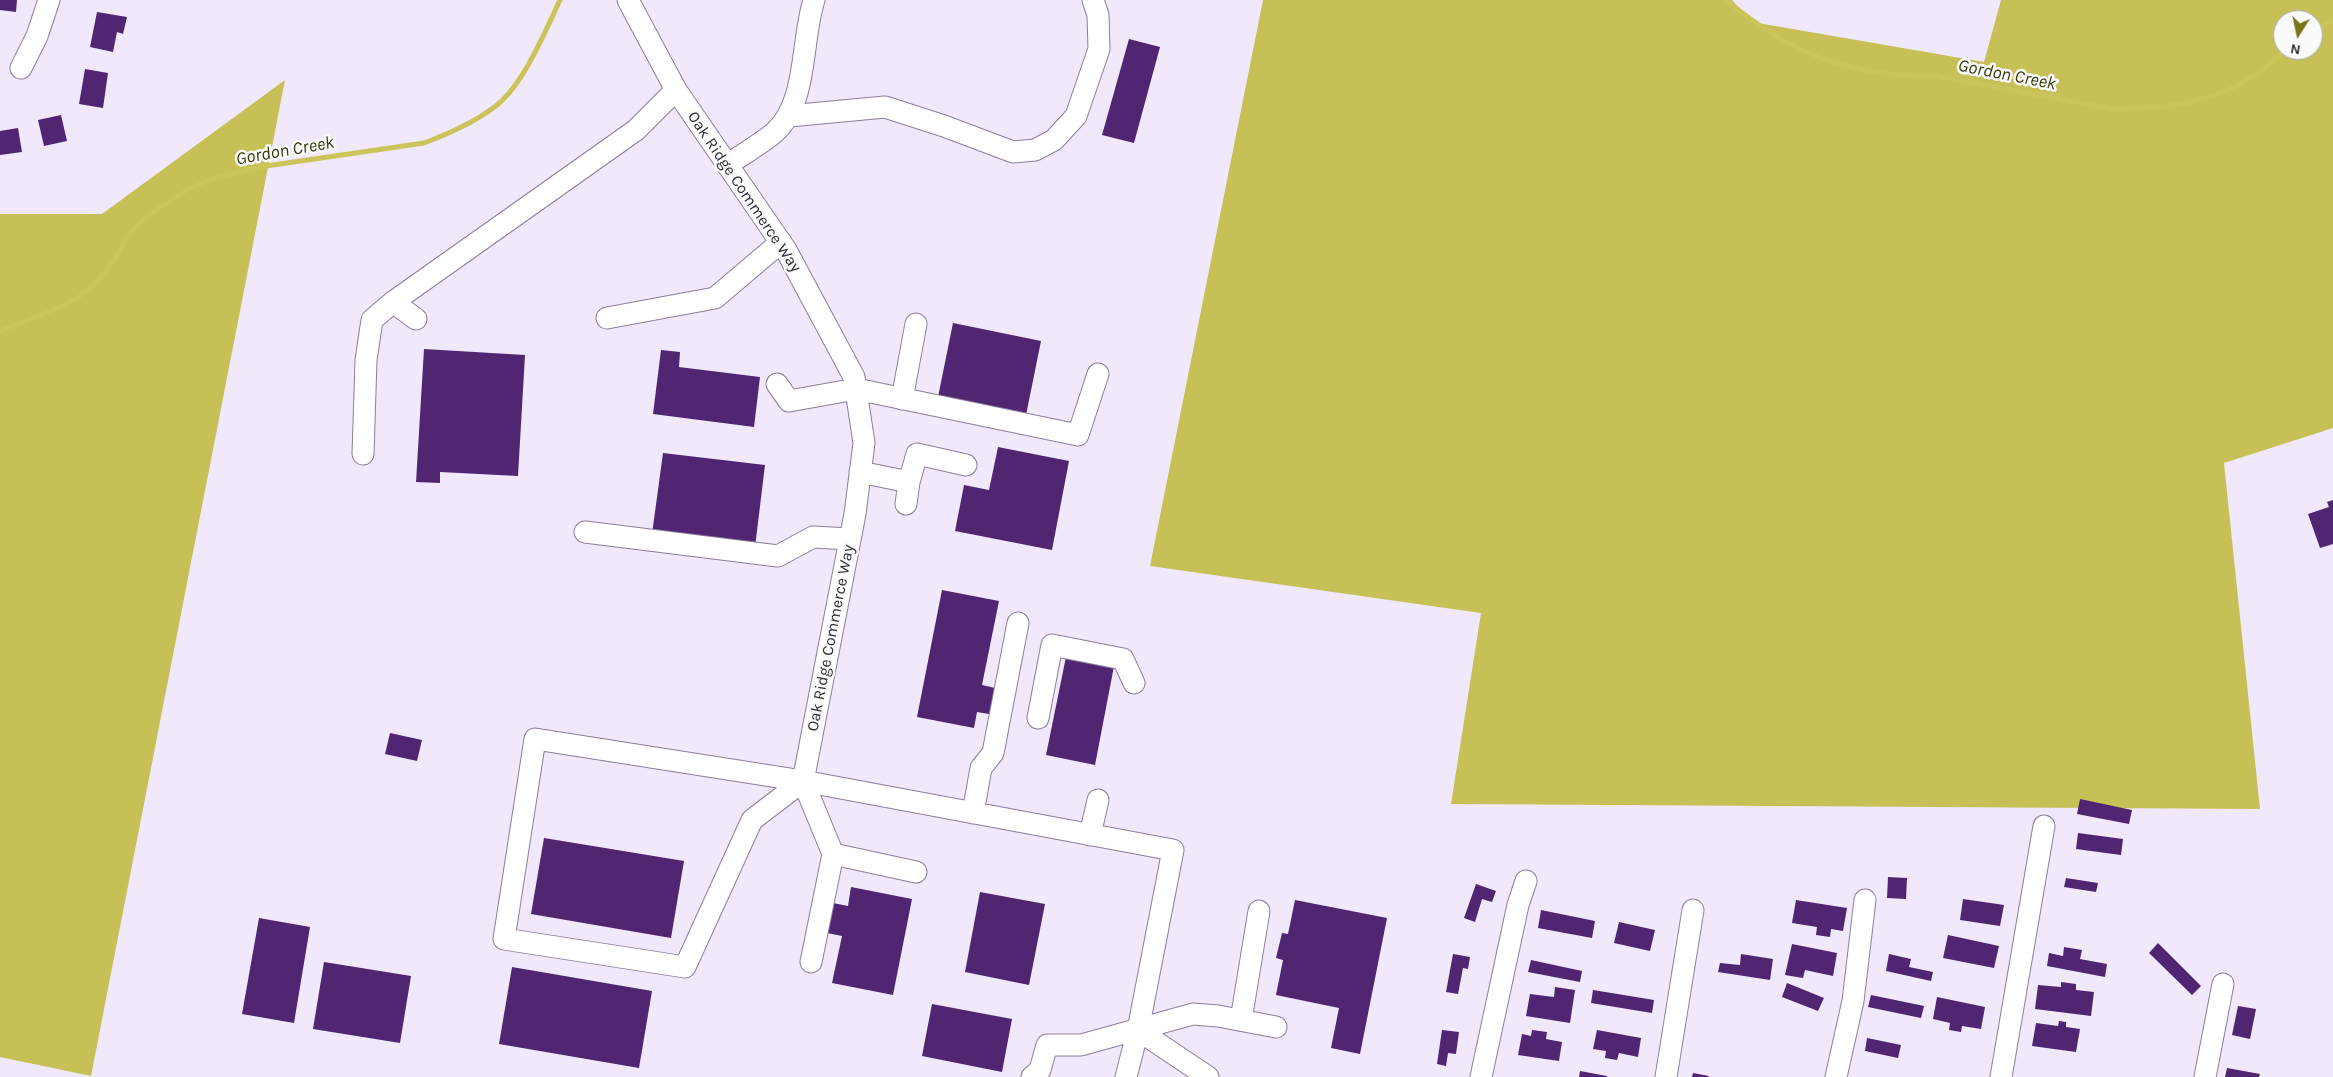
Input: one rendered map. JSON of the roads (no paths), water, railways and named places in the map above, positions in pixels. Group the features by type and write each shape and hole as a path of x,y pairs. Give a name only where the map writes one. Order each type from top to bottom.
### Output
{"street":[{"path":"21,68 37,36 49,0"},
{"name":"Oak Ridge Commerce Way","path":"628,0 676,90 781,242 854,377 864,443 850,539 802,780"},
{"path":"727,165 775,132 789,116 798,92 804,45 814,0"},
{"path":"789,116 885,107 944,126 1013,152 1035,150 1054,140 1076,116 1099,49 1098,15 1094,0"},
{"path":"363,454 366,360 372,320 393,302 636,130 676,90"},
{"path":"607,318 715,298 781,242"},
{"path":"393,302 416,319"},
{"path":"902,398 916,324"},
{"path":"777,384 790,401 856,389 1078,435 1098,374"},
{"path":"906,504 909,482 917,454 966,465"},
{"path":"860,472 909,482"},
{"path":"585,532 778,556 812,538 850,539"},
{"path":"973,813 980,768 993,753 1018,623"},
{"path":"1038,718 1052,645 1123,659 1134,683"},
{"path":"802,780 752,820 685,967 504,940 535,739 802,780 1173,850 1138,1030 1126,1077"},
{"path":"802,780 833,854 811,962"},
{"path":"1090,835 1098,800"},
{"path":"2001,1077 2044,826"},
{"path":"833,854 916,872"},
{"path":"1481,1077 1518,905 1526,881"},
{"path":"1836,1077 1853,1001 1865,900"},
{"path":"1666,1077 1693,910"},
{"path":"1241,1020 1259,911"},
{"path":"2205,1077 2223,984"},
{"path":"1032,1077 1040,1070 1047,1045 1081,1045 1193,1014 1276,1027"},
{"path":"1138,1030 1208,1077"}],"waterway":[{"name":"Gordon Creek","path":"0,331 56,309 79,297 99,279 115,259 128,235 146,217 190,188 215,178 266,166 424,143 477,119 504,99 514,87 532,59 560,0"},
{"name":"Gordon Creek","path":"1726,0 1750,19 1799,48 1824,59 1850,67 1877,72 1937,76 2113,109 2160,107 2212,96 2237,86 2259,73 2274,60"},
{"name":"Gordon Creek","path":"2323,25 2333,21"}]}
